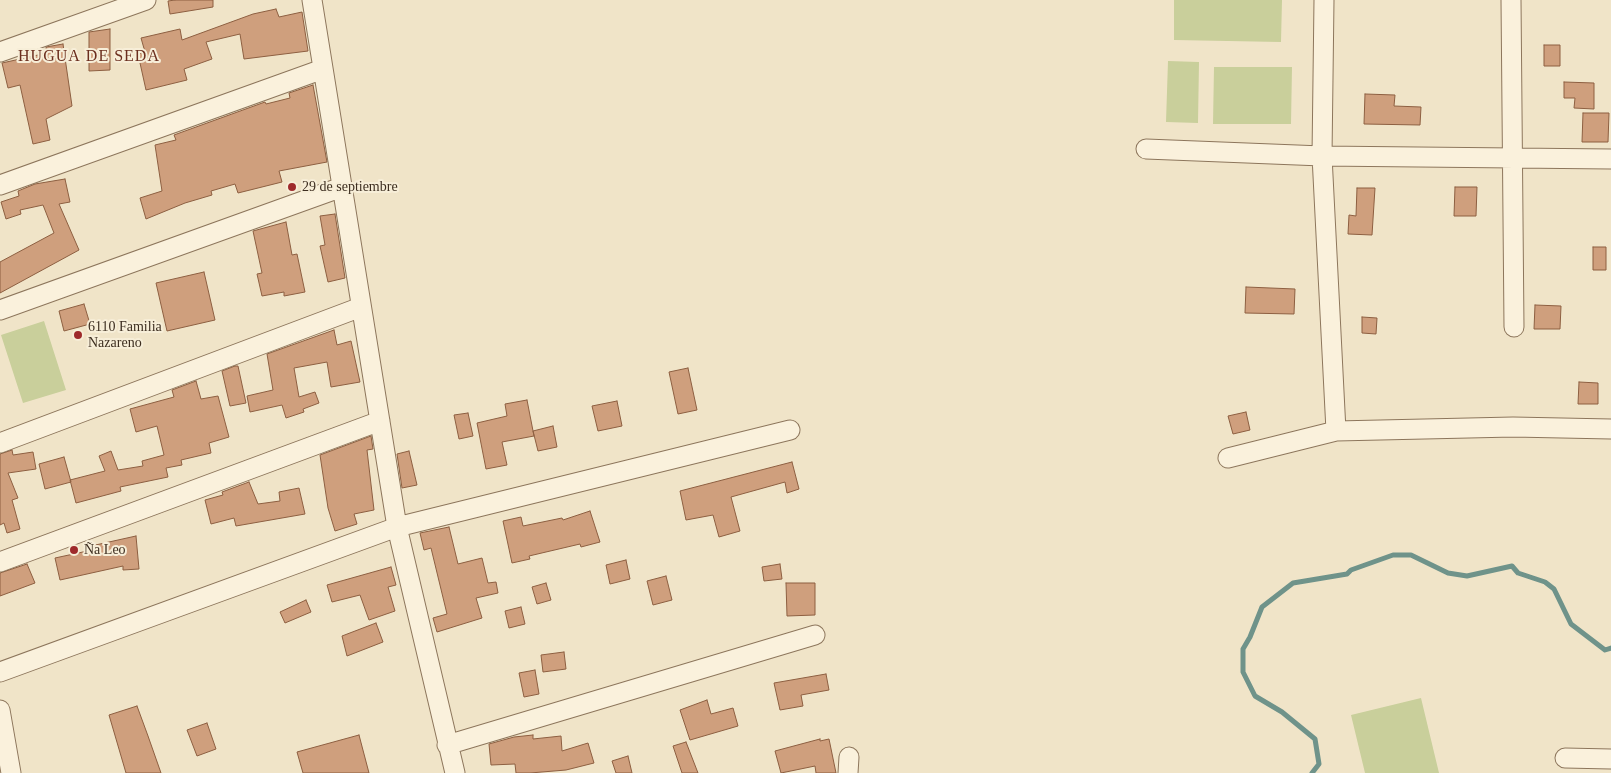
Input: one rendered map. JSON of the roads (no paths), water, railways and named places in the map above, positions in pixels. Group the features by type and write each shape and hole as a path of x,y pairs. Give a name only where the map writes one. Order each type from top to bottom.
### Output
{"street":[{"path":"0,52 146,0"},
{"path":"312,0 397,527 455,773"},
{"path":"1324,0 1322,156 1336,431"},
{"path":"1511,0 1514,327"},
{"path":"0,185 323,69"},
{"path":"1146,149 1322,156 1611,158"},
{"path":"0,310 342,187"},
{"path":"0,443 361,307"},
{"path":"0,562 380,421"},
{"path":"1228,458 1336,431 1513,426 1611,429"},
{"path":"0,672 397,527 790,430"},
{"path":"447,745 814,635"},
{"path":"0,710 11,773"},
{"path":"1565,758 1611,759"}],"waterway":[{"path":"1312,773 1319,764 1315,739 1282,712 1255,696 1243,672 1243,649 1262,607 1293,583 1347,574 1351,570 1393,555 1411,555 1448,573 1467,576 1512,566 1518,573 1545,582 1554,589 1571,624 1605,650 1611,648"}],"place":[{"name":"29 de septiembre","path":"292,187"},
{"name":"6110 Familia Nazareno","path":"78,335"},
{"name":"Ña Leo","path":"74,550"}],"district":[{"name":"HUGUA DE SEDA","path":"89,57"}]}
